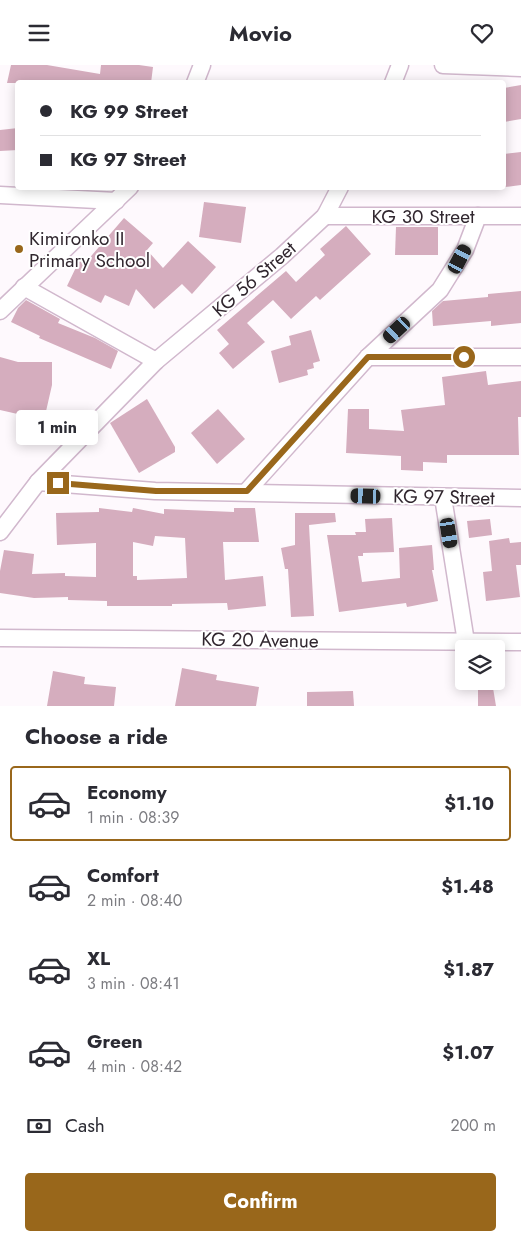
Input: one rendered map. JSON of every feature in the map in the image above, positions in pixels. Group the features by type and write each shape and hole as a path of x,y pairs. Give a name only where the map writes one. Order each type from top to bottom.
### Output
{"street":[{"path":"196,80 202,65"},
{"path":"394,80 400,65"},
{"path":"443,65 521,67"},
{"path":"0,311 127,190"},
{"name":"KG 56 Street","path":"0,532 38,482 156,361 282,257 325,216 338,190"},
{"path":"0,195 116,201"},
{"name":"KG 30 Street","path":"325,216 521,216"},
{"path":"247,491 368,357 440,291 465,250 478,216"},
{"path":"24,287 156,361"},
{"path":"368,357 521,357"},
{"name":"KG 97 Street","path":"38,482 156,491 247,491 521,498"},
{"path":"443,497 466,640"},
{"name":"KG 20 Avenue","path":"0,638 455,642"},
{"name":"KG 20 Avenue","path":"505,642 521,642"}],"building":[{"path":"11,65 47,65 100,74 101,65 153,67 151,80 15,80 15,83 7,83"},
{"path":"521,85 521,119 506,122 506,88"},
{"path":"15,128 15,150 0,151 0,130"},
{"path":"521,152 521,185 506,187 506,154"},
{"path":"204,202 246,207 241,243 199,237"},
{"path":"124,218 153,243 147,250 163,268 188,241 216,267 192,294 182,284 154,309 136,289 129,306 105,295 101,303 67,286 80,259 86,262"},
{"path":"346,226 371,254 320,300 316,296 291,319 273,300 247,323 265,342 233,369 219,353 229,344 217,330 286,271 296,282 325,255 320,249"},
{"path":"396,227 438,227 438,255 395,255"},
{"path":"521,291 521,323 491,326 491,321 433,326 432,311 443,301 488,297 488,294"},
{"path":"26,300 60,319 58,323 95,338 118,351 111,369 39,338 40,336 11,322 18,308"},
{"path":"311,330 320,361 313,363 314,368 307,370 308,375 279,383 271,351 291,345 289,336"},
{"path":"0,357 18,362 52,362 52,385 44,420 0,410"},
{"path":"486,371 488,385 521,381 521,417 518,417 519,455 447,455 447,463 423,462 423,471 401,470 401,456 346,453 348,409 369,409 369,429 404,431 401,410 445,405 442,377"},
{"path":"147,399 175,447 175,452 139,473 110,423"},
{"path":"218,409 245,439 217,464 191,433"},
{"path":"99,508 132,512 133,508 164,514 164,509 234,512 234,508 255,508 259,542 223,542 225,580 263,576 266,606 228,610 227,603 172,604 172,606 107,606 107,601 68,600 68,597 34,598 0,593 0,571 4,550 34,554 32,574 65,573 65,576 96,577 96,543 57,545 56,513 99,512","holes":["155,536 185,538 187,578 137,580 137,576 133,576 133,542 153,546"]},
{"path":"295,513 335,513 336,522 309,525 314,616 291,617 288,569 285,569 281,548 295,545"},
{"path":"392,518 394,552 363,553 363,556 358,556 362,582 400,578 399,548 432,545 434,570 432,570 438,601 407,607 406,603 339,612 327,535 356,535 355,532 366,532 365,519"},
{"path":"490,519 492,535 469,538 467,521"},
{"path":"509,538 510,543 521,542 521,565 516,565 520,597 486,601 483,572 492,571 489,541"},
{"path":"182,668 217,675 216,680 259,687 256,706 175,706"},
{"path":"53,671 85,677 84,684 116,687 114,706 47,706"},
{"path":"478,690 493,690 496,706 478,706"},
{"path":"353,691 354,706 307,706 307,692"}],"place":[{"name":"Kimironko II Primary School","path":"19,249"}],"route":[{"path":"58,483 156,491 247,491 368,357 464,357"}]}
